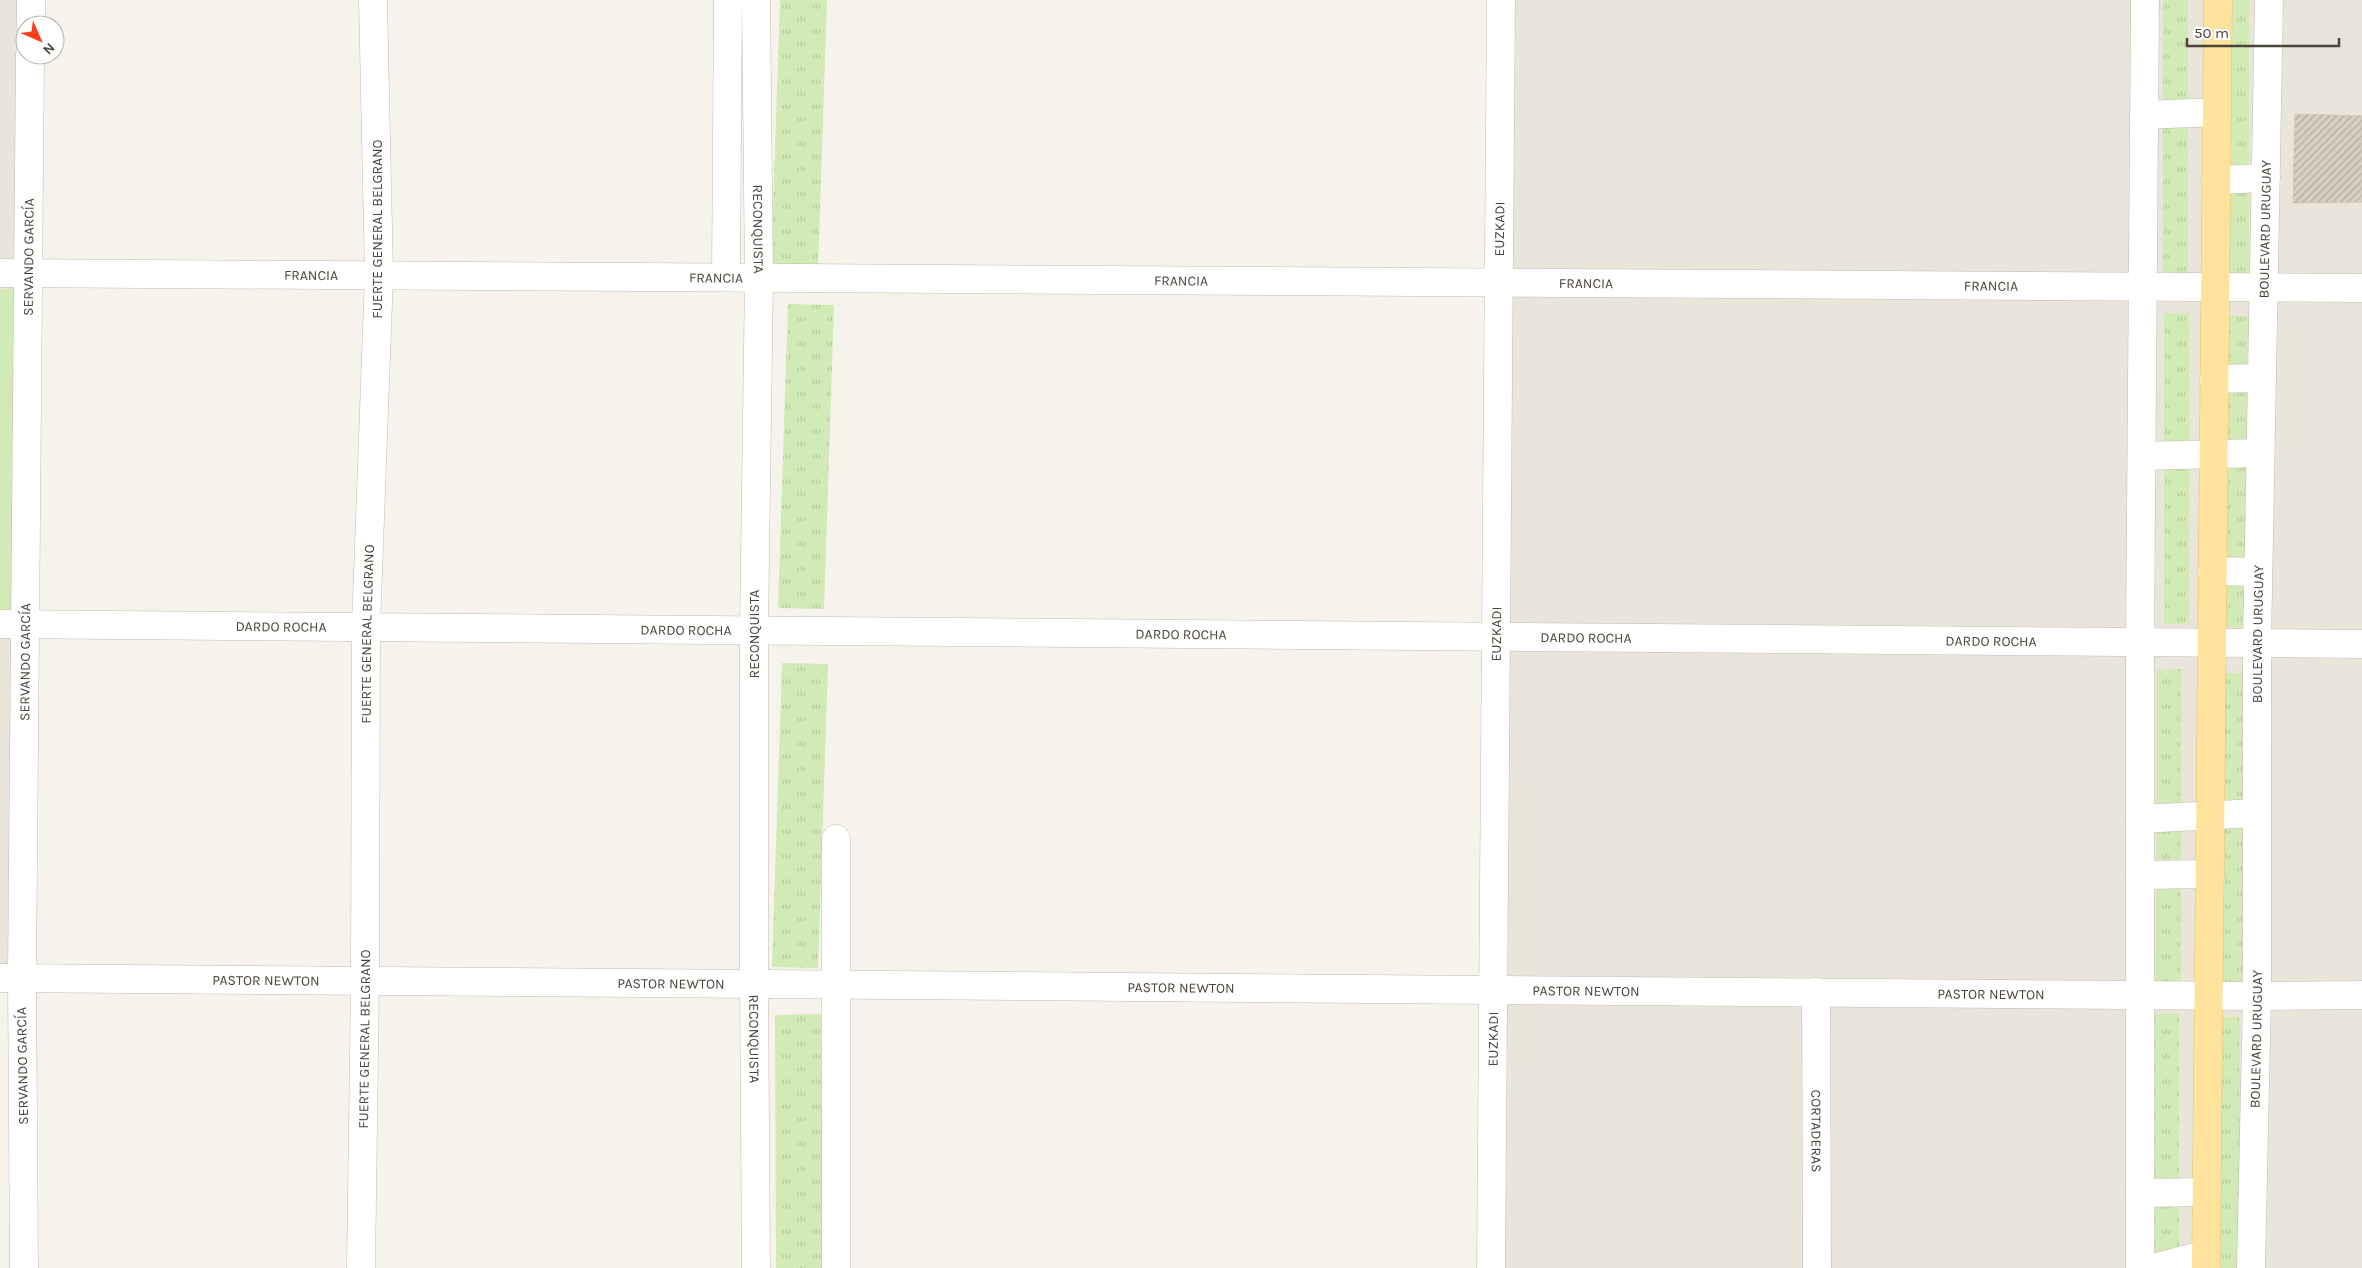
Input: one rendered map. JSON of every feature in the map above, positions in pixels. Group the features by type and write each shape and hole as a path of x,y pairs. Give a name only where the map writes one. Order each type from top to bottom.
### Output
{"main road":[{"path":"2206,1261 2218,0"}],"street":[{"path":"31,0 31,15"},
{"name":"FUERTE GENERAL BELGRANO","path":"361,1268 365,981 366,627 379,275 373,0"},
{"path":"726,278 728,0"},
{"name":"RECONQUISTA","path":"756,0 759,278 754,630 756,1268"},
{"name":"EUZKADI","path":"1491,1268 1501,0"},
{"path":"2140,1268 2140,643 2144,287 2144,0"},
{"name":"BOULEVARD URUGUAY","path":"2251,1268 2257,996 2258,572 2269,0"},
{"name":"SERVANDO GARCÍA","path":"24,1268 11,978 13,624 27,273 30,65"},
{"path":"2144,115 2216,112"},
{"path":"2216,180 2266,178"},
{"name":"FRANCIA","path":"0,273 2362,288"},
{"path":"2214,379 2262,378"},
{"path":"2142,456 2260,453"},
{"path":"2212,571 2258,572"},
{"name":"DARDO ROCHA","path":"13,624 2362,644"},
{"path":"2140,819 2257,814"},
{"path":"836,839 836,1268"},
{"path":"2140,875 2210,874"},
{"name":"PASTOR NEWTON","path":"11,978 2209,996 2362,995"},
{"name":"CORTADERAS","path":"1816,992 1817,1268"},
{"path":"2140,1193 2207,1192"},
{"path":"2153,1268 2206,1261"}],"shaded area":[{"path":"0,0 31,0 27,15 15,15 15,65 25,65 22,978 0,978"},
{"path":"1501,0 2362,0 2362,1268 1491,1268"}],"green space":[{"path":"780,0 827,0 818,270 771,269"},
{"path":"2163,0 2188,0 2188,275 2163,275"},
{"path":"2225,0 2249,0 2249,278 2225,278"},
{"path":"0,289 15,289 12,614 0,614"},
{"path":"788,304 834,305 824,609 778,608"},
{"path":"2164,313 2189,313 2189,624 2164,624"},
{"path":"2226,316 2250,316 2250,627 2226,627"},
{"path":"782,663 828,664 818,968 772,967"},
{"path":"2181,669 2181,981 2156,981 2157,670"},
{"path":"2218,673 2242,673 2242,984 2218,984"},
{"path":"2179,1013 2179,1268 2155,1268 2155,1014"},
{"path":"821,1014 823,1268 776,1268 775,1015"},
{"path":"2216,1017 2240,1017 2240,1268 2216,1268"}],"building":[{"path":"2295,114 2362,116 2362,202 2293,203"}]}
